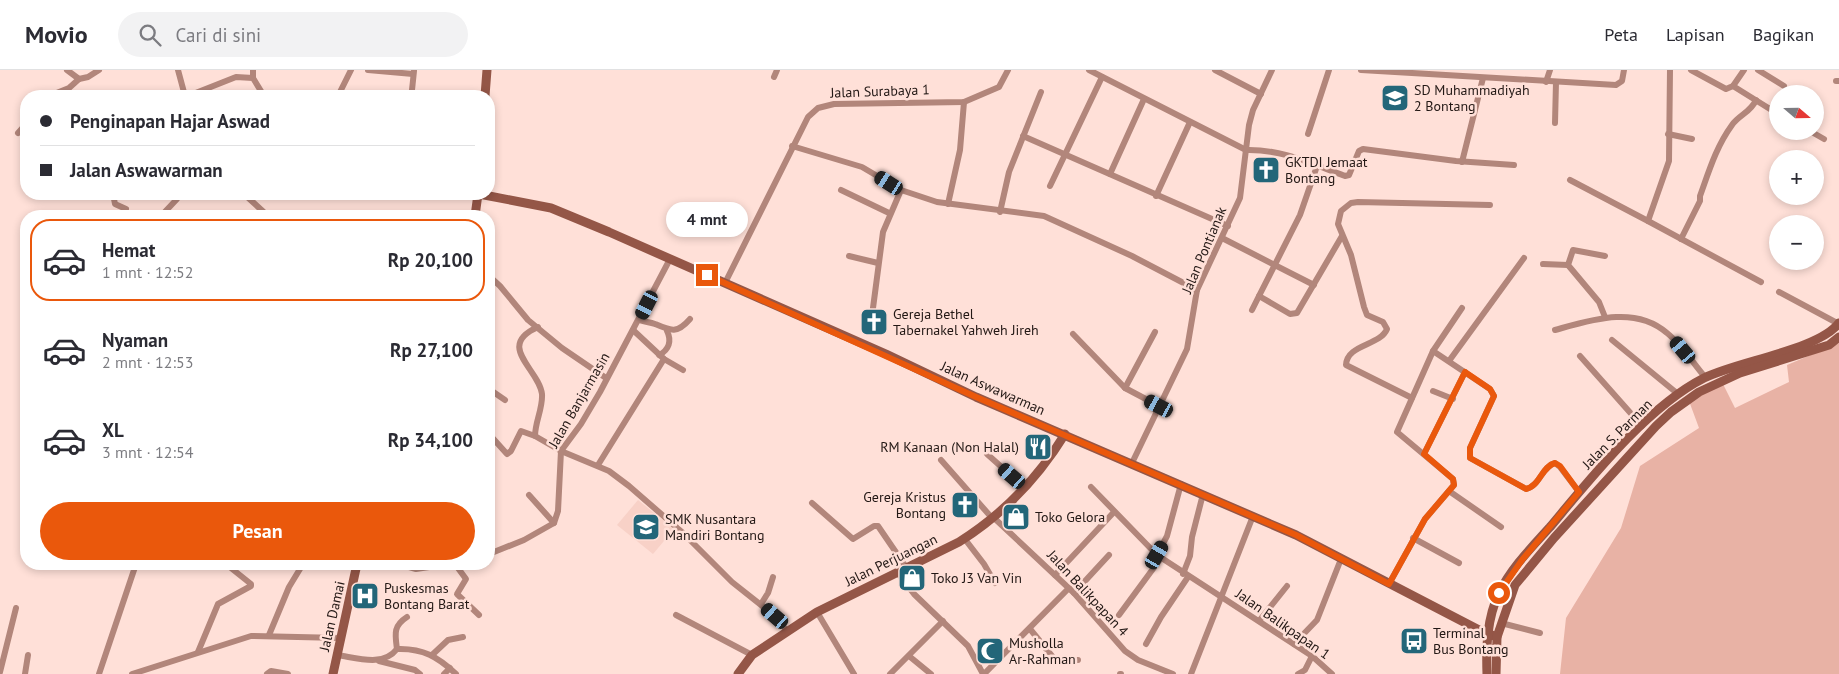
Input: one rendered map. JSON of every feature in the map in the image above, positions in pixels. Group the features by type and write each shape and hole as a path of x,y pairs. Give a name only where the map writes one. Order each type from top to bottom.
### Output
{"street":[{"path":"68,70 79,79"},
{"path":"61,90 69,88 79,79 84,79 99,70"},
{"path":"178,70 184,90"},
{"path":"252,70 253,78 260,90"},
{"path":"341,90 351,70"},
{"path":"368,70 413,72 412,90"},
{"path":"485,90 487,70"},
{"path":"774,77 777,70"},
{"name":"Jalan Surabaya 1","path":"725,283 808,117 824,105 964,102 1002,85 1008,70"},
{"path":"1089,70 1246,150 1273,151 1347,176 1359,151 1363,149 1462,162 1514,165"},
{"path":"1215,70 1261,94"},
{"name":"Jalan Pontianak","path":"1132,463 1187,349 1192,329 1197,290 1228,226 1242,190 1248,125 1272,70"},
{"path":"1308,134 1329,70"},
{"path":"1361,70 1616,85 1622,81 1624,70"},
{"path":"1546,82 1550,70"},
{"path":"1648,221 1668,166 1670,70"},
{"path":"1691,70 1720,88 1726,89 1733,86 1744,70"},
{"path":"1758,70 1782,85"},
{"path":"1050,186 1102,77"},
{"path":"203,90 236,78 253,78"},
{"path":"1462,162 1484,78"},
{"path":"1555,124 1556,82"},
{"path":"1733,86 1769,108"},
{"path":"1000,212 1009,172 1042,92"},
{"path":"1110,174 1144,99"},
{"path":"1678,237 1700,199 1717,148 1732,125 1751,109 1756,100"},
{"path":"948,204 960,150 964,102"},
{"path":"1156,196 1190,122"},
{"path":"1668,134 1692,139"},
{"path":"1023,136 1228,226"},
{"path":"792,146 866,169 901,190 948,204 1000,212 1027,212 1054,220 1132,256 1197,290"},
{"path":"1252,310 1300,215 1317,166"},
{"path":"1570,180 1761,282"},
{"path":"841,190 889,214"},
{"path":"873,308 883,232 889,214 901,190"},
{"name":"Jalan Aswawarman","path":"495,197 551,208 725,283 1253,516 1341,558 1487,634 1498,637"},
{"path":"114,200 115,204 126,209"},
{"path":"167,210 176,200"},
{"path":"251,200 261,210"},
{"path":"1412,398 1346,365 1346,360 1353,352 1385,333 1386,325 1367,315 1351,255 1338,224 1341,212 1351,203 1358,202 1490,206"},
{"path":"1259,296 1293,315 1296,314 1342,236"},
{"path":"1222,238 1314,285"},
{"path":"1569,260 1573,250 1604,256"},
{"path":"849,256 878,263"},
{"path":"1449,361 1524,258"},
{"name":"Jalan Banjarmasin","path":"554,523 558,511 562,451 581,424 639,320 670,259"},
{"path":"1543,264 1569,260"},
{"path":"1569,260 1599,302 1604,317"},
{"path":"495,282 528,320 562,348 606,378"},
{"path":"1779,292 1839,323"},
{"path":"1389,584 1425,519 1454,485 1453,479 1397,432 1436,352 1462,308"},
{"path":"1555,330 1604,317 1642,320 1664,330 1705,377"},
{"path":"667,331 682,328 690,319"},
{"path":"598,465 671,340 667,331 653,323 639,320"},
{"name":"Jalan S. Parman","path":"1487,674 1487,634 1493,609 1507,581 1579,492 1642,426 1678,394 1705,377 1735,365 1818,339 1832,331 1839,323"},
{"path":"534,435 542,392 537,380 522,361 519,351 526,334 537,326"},
{"path":"633,330 662,357 683,370"},
{"path":"1125,388 1155,332"},
{"path":"1073,334 1125,388 1159,406"},
{"name":"Jalan S. Parman","path":"1496,674 1498,637 1501,623 1509,597 1525,572 1599,488 1671,412 1699,392 1724,380 1828,344 1839,338"},
{"path":"1612,340 1678,394"},
{"path":"1436,352 1490,389 1494,396 1470,448 1470,458 1526,489 1536,484 1549,465 1555,463 1560,466 1579,492"},
{"path":"1580,356 1642,426"},
{"path":"1424,454 1453,400 1465,372"},
{"path":"1433,391 1453,400"},
{"path":"495,392 505,400"},
{"path":"495,442 503,452 508,454 522,431 534,435 562,451 598,465 630,486 683,533 732,582 761,604 788,631"},
{"name":"Jalan Perjuangan","path":"741,673 752,655 817,612 964,538 993,517 1042,470 1065,434"},
{"path":"987,454 1025,488"},
{"name":"Jalan Balikpapan 4","path":"942,460 993,517 1071,590 1124,651 1138,660 1173,674"},
{"path":"1119,615 1159,556 1167,536 1181,484"},
{"name":"Jalan Balikpapan 1","path":"1091,487 1159,556 1312,656 1332,674"},
{"path":"1449,491 1502,526"},
{"path":"1146,644 1186,575 1192,537 1203,494"},
{"path":"495,552 524,540 554,523 529,495"},
{"path":"812,503 853,539 874,526 878,526 906,567"},
{"path":"1056,575 1114,512"},
{"path":"1190,674 1253,516"},
{"path":"964,538 984,564 995,583"},
{"path":"1413,538 1459,563"},
{"path":"897,572 914,594 968,646 984,674 1109,555"},
{"path":"1294,644 1317,620 1341,558"},
{"path":"99,674 134,570"},
{"path":"198,652 218,604 251,586 234,570"},
{"path":"269,635 289,587 299,570"},
{"name":"Jalan Damai","path":"334,674 356,570"},
{"path":"459,570 466,579 458,594 479,615"},
{"path":"761,604 768,593 773,577"},
{"path":"1259,621 1287,586"},
{"path":"4,674 0,672 16,608"},
{"path":"817,612 854,674"},
{"path":"676,615 752,655"},
{"path":"398,649 394,632 396,626 407,617"},
{"path":"890,674 943,621"},
{"path":"1501,623 1540,633"},
{"path":"1030,629 1056,661 1078,660"},
{"path":"132,674 242,637 269,635 339,646 378,660 415,670 420,674"},
{"path":"432,655 448,640 463,637"},
{"path":"378,660 392,656 398,649 416,649 432,655 456,674"},
{"path":"25,674 28,656"},
{"path":"909,656 931,674"},
{"path":"1298,674 1305,670 1312,656"},
{"path":"444,674 450,668"},
{"path":"267,674 271,671 288,674"}],"shaded area":[{"path":"1839,343 1839,674 1560,674 1566,618 1621,528 1640,466 1699,428 1689,401 1723,384 1735,408 1789,382 1787,365"},
{"name":"SMK Nusantara Mandiri Bontang","path":"638,500 674,529 653,554 617,525"}],"place":[{"name":"SD Muhammadiyah 2 Bontang","path":"1395,98"},
{"name":"GKTDI Jemaat Bontang","path":"1266,170"},
{"name":"Gereja Bethel Tabernakel Yahweh Jireh","path":"874,322"},
{"name":"RM Kanaan (Non Halal)","path":"1038,447"},
{"name":"Gereja Kristus Bontang","path":"965,505"},
{"name":"Toko Gelora","path":"1016,517"},
{"name":"SMK Nusantara Mandiri Bontang","path":"646,527"},
{"name":"Toko J3 Van Vin","path":"912,578"},
{"name":"Puskesmas Bontang Barat","path":"365,596"},
{"name":"Terminal Bus Bontang","path":"1414,641"},
{"name":"Musholla Ar-Rahman","path":"990,651"}],"route":[{"path":"707,275 886,354 976,397 1296,535 1389,584 1425,519 1439,505 1454,485 1453,479 1424,454 1453,400 1465,372 1490,389 1494,396 1494,401 1468,452 1470,458 1526,489 1536,484 1549,465 1555,463 1560,466 1579,492 1522,560 1499,593"}]}
